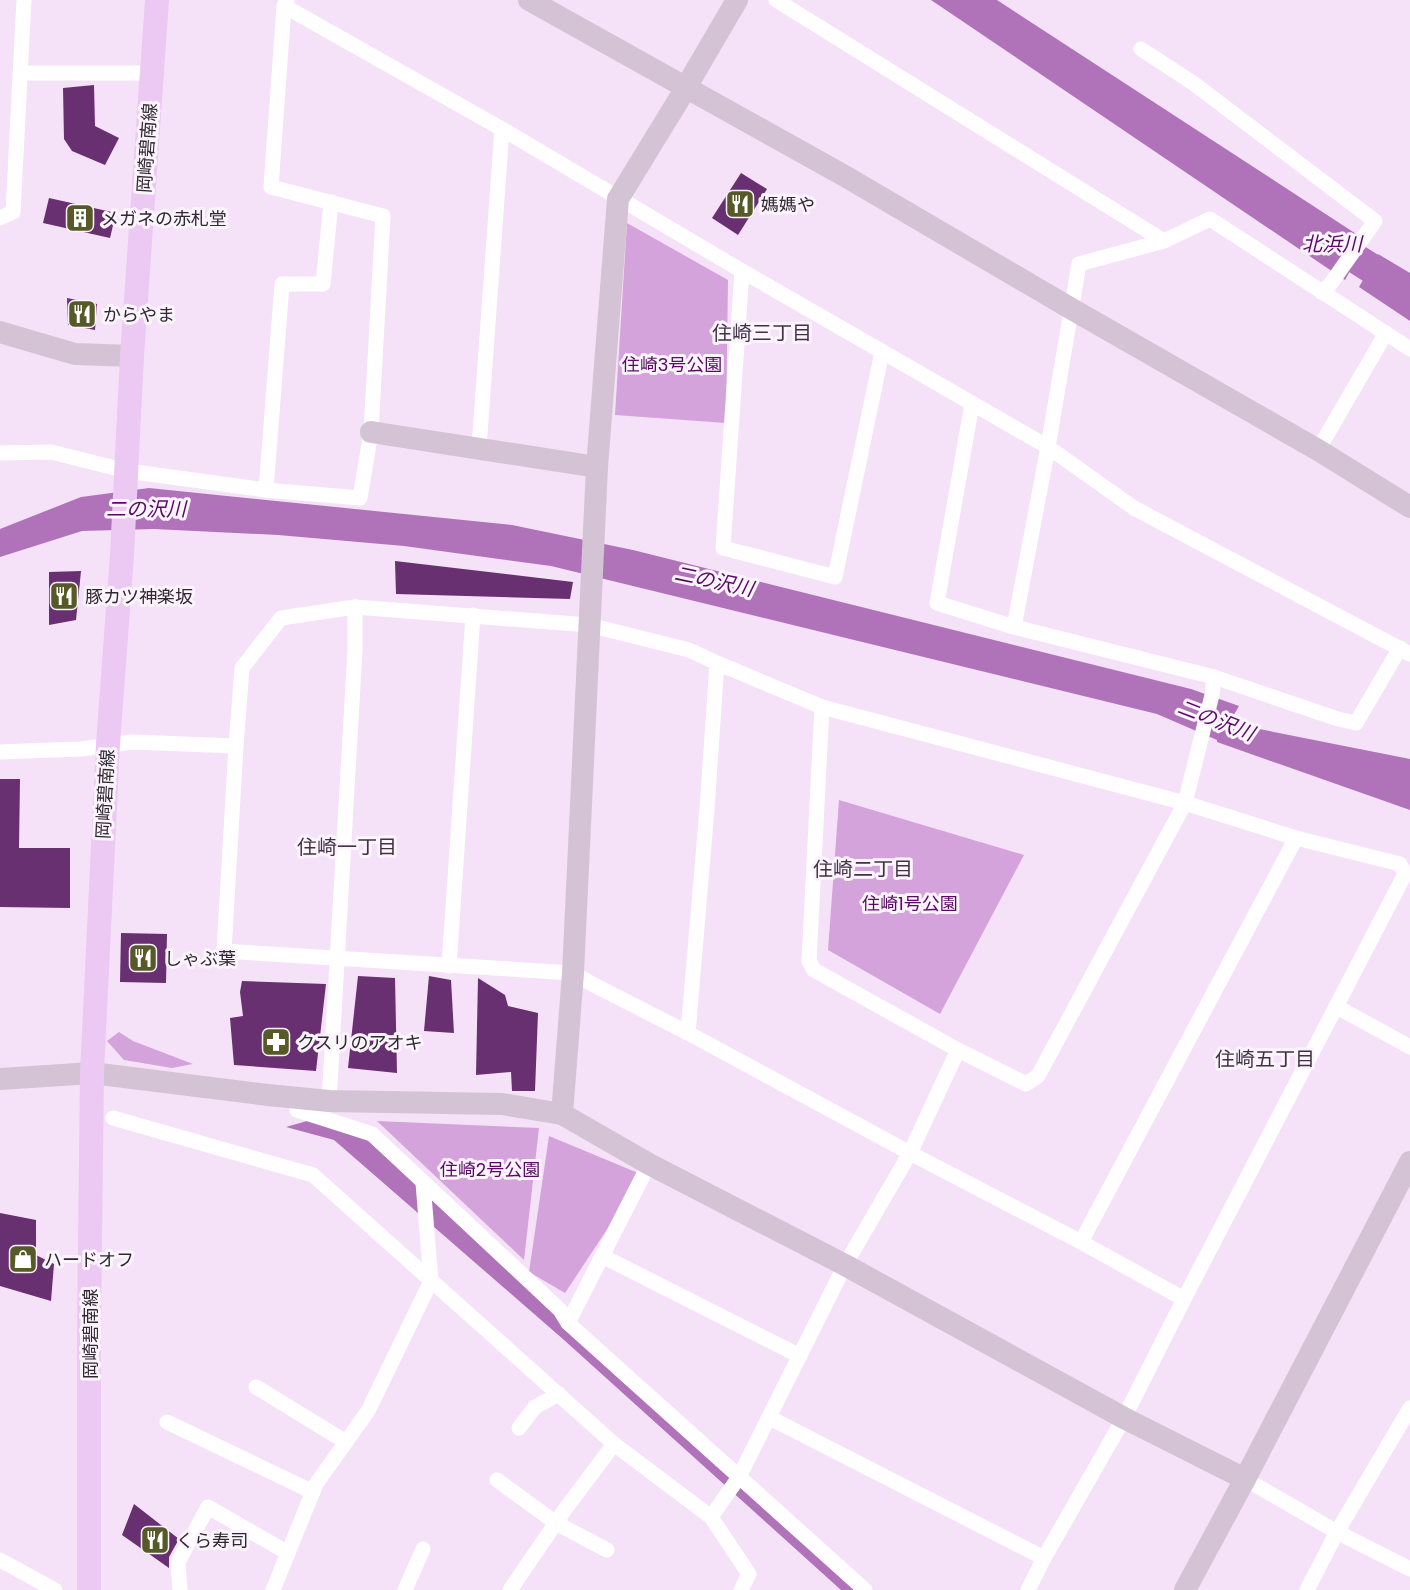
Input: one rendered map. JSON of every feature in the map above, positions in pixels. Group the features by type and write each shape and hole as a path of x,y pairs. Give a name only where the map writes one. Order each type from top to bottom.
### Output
{"main road":[{"name":"岡崎碧南線","path":"89,1590 92,1073 108,744 157,0"}],"street":[{"path":"0,218 13,212 24,0"},
{"path":"529,0 843,175 1318,450 1410,507"},
{"path":"562,1114 573,973 597,467 618,199 737,0"},
{"path":"776,0 1164,241"},
{"path":"0,453 51,452 127,471 266,490 360,498 370,432 383,216 271,187 285,3 618,199 1048,447 1134,508 1405,651 1356,723 1214,677 1014,627 937,603 972,404"},
{"path":"1141,49 1193,83 1375,221 1325,289"},
{"path":"20,73 153,73"},
{"path":"479,448 502,129"},
{"path":"266,490 282,284 323,284 331,202"},
{"path":"1014,627 1048,447 1078,264 1164,241 1210,219 1325,289 1410,350"},
{"path":"742,271 723,548 835,577 882,352"},
{"path":"0,332 75,354 132,356"},
{"path":"1318,450 1386,333"},
{"path":"370,432 597,467"},
{"path":"329,1101 355,650 355,607"},
{"path":"1028,1590 1124,1418 1337,1007 1405,874 1400,864 1296,838 1185,803 822,707 689,650 589,625 355,607 281,618 242,668 224,951 573,973 1081,1242 1184,1299"},
{"path":"449,966 472,615"},
{"path":"688,1033 717,663"},
{"path":"822,707 809,961 814,970 958,1050 1026,1084 1038,1076 1185,803 1212,695 1214,677"},
{"path":"0,752 81,749 132,742 236,746"},
{"path":"1081,1242 1296,838"},
{"path":"1337,1007 1410,1047"},
{"path":"711,1517 739,1477 845,1265 910,1153 958,1050"},
{"path":"0,1079 92,1073 329,1101 502,1104 562,1114 649,1164 845,1265 1124,1418 1245,1479 1337,1532 1410,1569"},
{"path":"297,1110 372,1134 424,1188 560,1310 568,1323 865,1590"},
{"path":"113,1118 313,1175 614,1444 711,1517 749,1574 741,1590"},
{"path":"1185,1590 1410,1162"},
{"path":"568,1323 649,1164"},
{"path":"273,1590 316,1484 368,1410 431,1281 424,1188"},
{"path":"602,1256 800,1356"},
{"path":"256,1387 346,1443"},
{"path":"519,1428 535,1407 558,1394"},
{"path":"1307,1590 1337,1532 1410,1408"},
{"path":"770,1418 1044,1558"},
{"path":"167,1422 313,1492"},
{"path":"510,1590 614,1444"},
{"path":"497,1480 556,1523 608,1550"},
{"path":"180,1590 178,1562 208,1507 288,1553"},
{"path":"405,1590 423,1549"},
{"path":"0,1560 55,1590"}],"green space":[{"name":"住崎3号公園","path":"627,223 728,280 726,423 615,415"},
{"name":"住崎1号公園","path":"839,800 1024,855 940,1014 828,950"},
{"path":"119,1032 133,1041 193,1064 172,1068 124,1060 107,1041"},
{"name":"住崎2号公園","path":"377,1121 539,1128 524,1260"},
{"path":"549,1136 643,1175 565,1293 529,1272"}],"water":[{"name":"北浜川","path":"931,0 997,0 1367,241 1345,280"},
{"name":"北浜川","path":"1378,254 1410,273 1410,321 1359,287"},
{"name":"二の沢川","path":"149,488 512,525 633,550 1191,689 1239,706 1229,723 1410,759 1410,810 1217,742 1217,740 1157,714 551,566 404,546 278,535 154,529 82,531 0,557 0,529 81,497"},
{"path":"307,1121 364,1137 858,1590 841,1590 564,1340 334,1140 286,1127"}],"building":[{"path":"94,85 95,126 119,138 105,165 72,151 64,139 63,88"},
{"name":"媽媽や","path":"741,173 767,189 738,235 712,218"},
{"name":"メガネの赤札堂","path":"49,198 116,213 110,238 43,223"},
{"name":"からやま","path":"67,298 97,304 95,330 68,325"},
{"path":"395,561 573,582 570,599 396,594"},
{"name":"豚カツ神楽坂","path":"81,571 76,620 49,625 49,572"},
{"path":"0,779 20,779 19,848 70,848 70,908 0,907"},
{"name":"しゃぶ葉","path":"121,933 167,934 166,983 120,982"},
{"path":"358,976 395,978 397,1073 348,1068"},
{"path":"429,976 451,980 454,1033 424,1031"},
{"path":"478,978 505,995 508,1006 538,1013 535,1091 512,1091 511,1072 476,1075"},
{"name":"クスリのアオキ","path":"242,981 326,984 316,1071 234,1065 230,1018 243,1016 240,992"},
{"name":"ハードオフ","path":"0,1213 36,1220 36,1255 54,1264 51,1301 0,1286"},
{"name":"くら寿司","path":"134,1504 179,1539 169,1557 169,1568 122,1535"}],"waterway":[{"name":"北浜川","path":"1322,237 1410,293"}],"place":[{"name":"媽媽や","path":"740,204"},
{"name":"メガネの赤札堂","path":"80,218"},
{"name":"からやま","path":"82,314"},
{"name":"豚カツ神楽坂","path":"64,596"},
{"name":"しゃぶ葉","path":"143,958"},
{"name":"クスリのアオキ","path":"276,1042"},
{"name":"ハードオフ","path":"23,1259"},
{"name":"くら寿司","path":"155,1540"}],"district":[{"name":"住崎三丁目","path":"762,333"},
{"name":"住崎一丁目","path":"347,847"},
{"name":"住崎二丁目","path":"863,869"},
{"name":"住崎五丁目","path":"1265,1059"}]}
